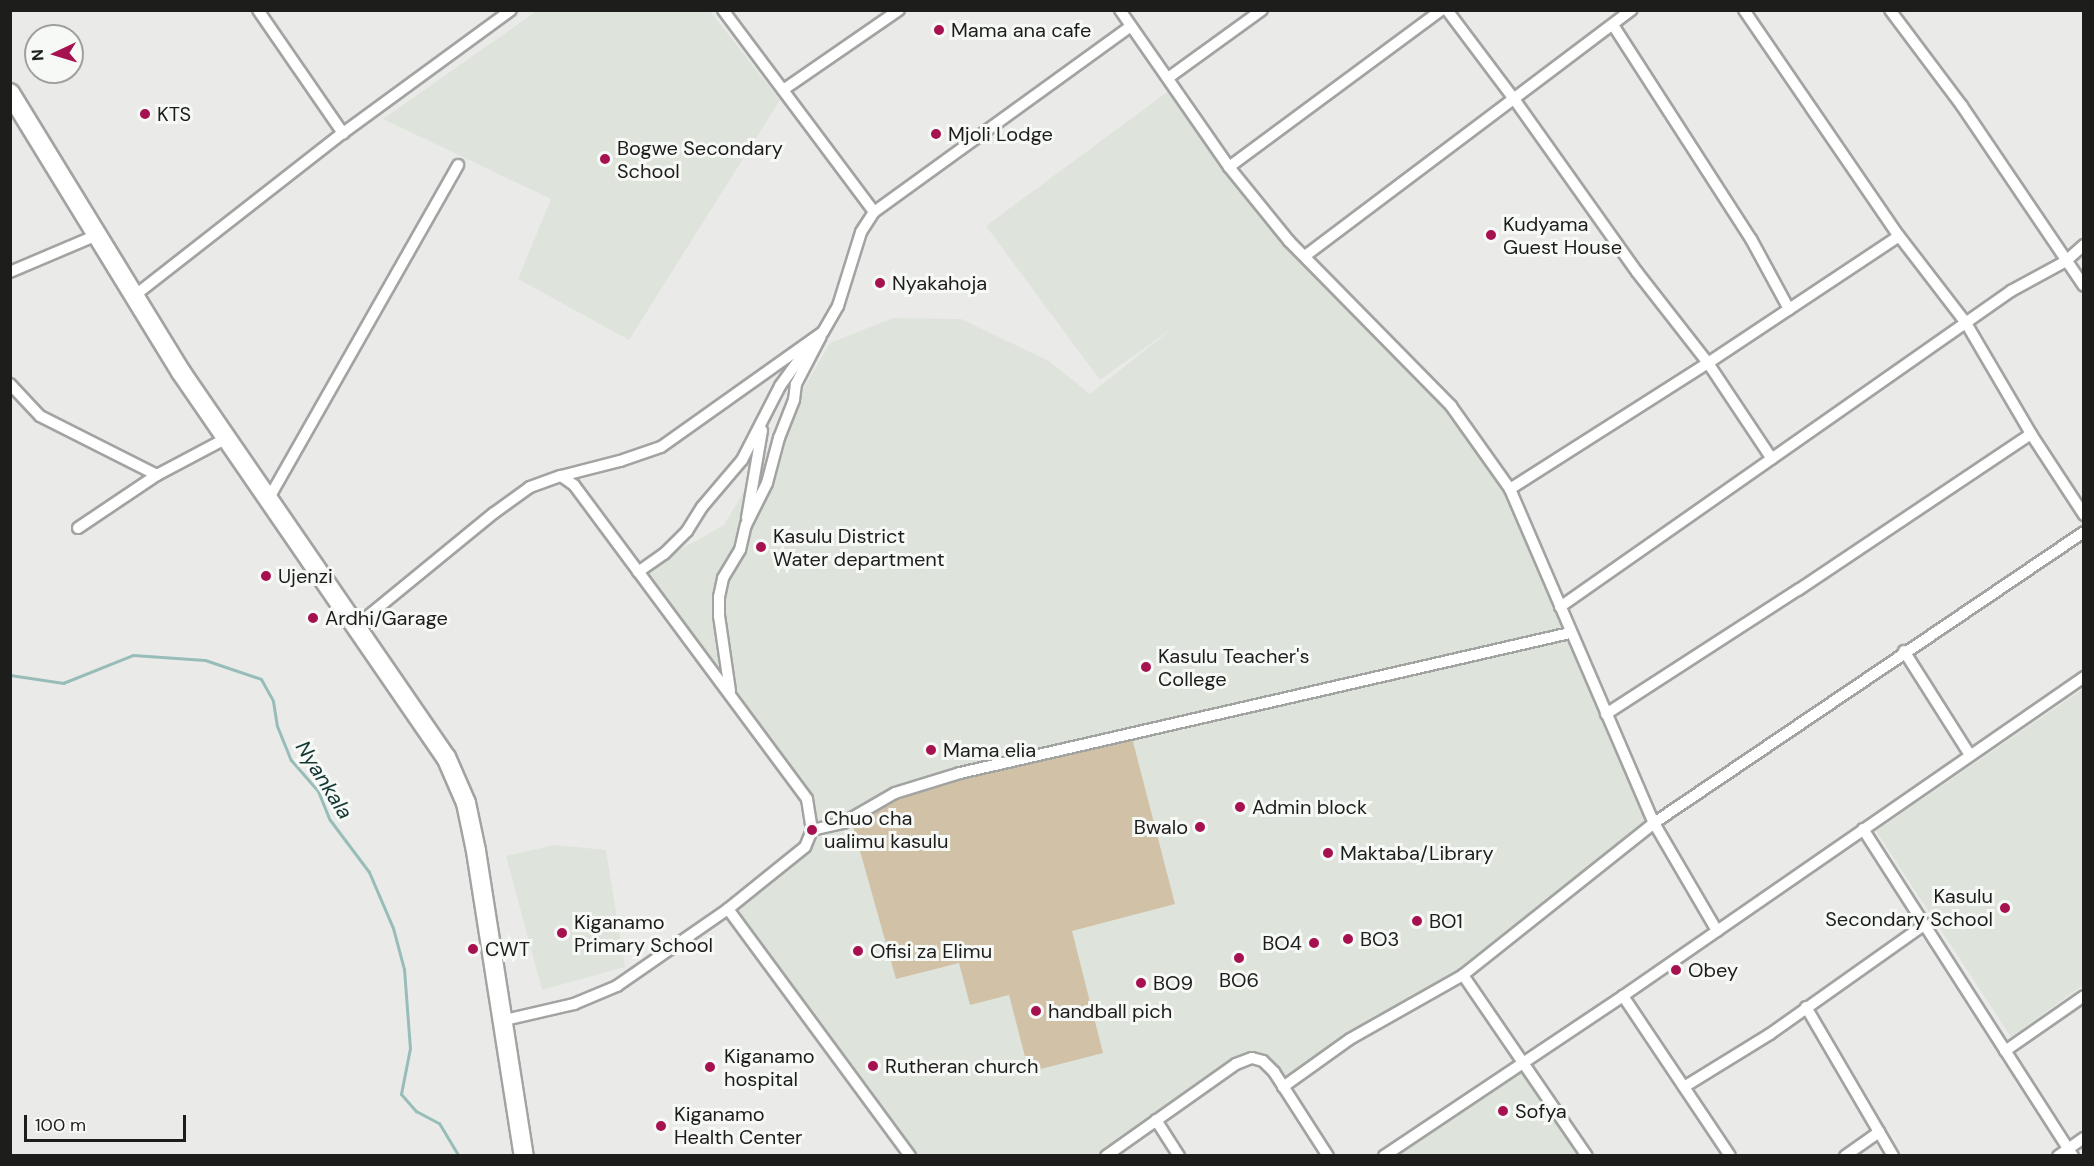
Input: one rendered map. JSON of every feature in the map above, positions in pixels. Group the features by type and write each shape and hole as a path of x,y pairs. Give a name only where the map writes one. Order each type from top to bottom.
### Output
{"highway":[{"path":"10,93 181,372 446,757 466,803 505,1020 524,1155"}],"street":[{"path":"258,10 343,133"},
{"path":"134,296 343,133 511,10"},
{"path":"723,10 874,212"},
{"path":"783,90 899,10"},
{"path":"1120,10 1229,167 1289,241 1451,406 1510,489 1570,633 1654,823 1717,931"},
{"path":"1168,78 1262,10"},
{"path":"1229,167 1441,10"},
{"path":"1447,10 1514,99 1637,272 1708,363 1772,459"},
{"path":"1305,256 1632,10"},
{"path":"1744,10 1899,236 1966,323 2031,434 2084,515"},
{"path":"1890,10 1962,106 2084,286"},
{"path":"1613,25 1751,239 1789,309"},
{"path":"746,525 767,483 779,438 794,400 796,384 838,306 861,232 874,212 1131,26"},
{"path":"269,498 458,165"},
{"path":"10,272 97,235"},
{"path":"1510,489 1708,363 1899,236"},
{"path":"1560,607 2011,291 2066,261 2084,245"},
{"path":"357,625 530,487 661,447 823,332"},
{"path":"638,572 664,555 687,531 702,507 750,450 780,386 799,360 816,346"},
{"path":"10,384 40,416 158,475"},
{"path":"733,699 727,680 719,597 723,578 740,550 762,438 763,422"},
{"path":"1606,714 1798,590 2031,434"},
{"path":"78,528 158,475 228,438"},
{"path":"505,1020 574,1004 617,986 728,909 806,847 812,830 807,799 574,485 561,476"},
{"path":"1283,1087 1350,1039 1463,975 1654,823 1904,651 2084,532"},
{"path":"812,830 843,823 895,793 960,773 1570,633"},
{"path":"1904,651 1970,755"},
{"path":"1384,1155 1522,1061 1623,996 2084,677"},
{"path":"1863,829 2070,1152"},
{"path":"728,909 910,1155"},
{"path":"1684,1087 1770,1034 1924,925"},
{"path":"1463,975 1587,1155"},
{"path":"1623,996 1730,1155"},
{"path":"2005,1051 2084,996"},
{"path":"1806,1007 1893,1155"},
{"path":"1107,1155 1236,1064 1252,1058 1263,1061 1328,1155"},
{"path":"1156,1120 1179,1155"},
{"path":"1845,1155 1879,1132"},
{"path":"2058,1155 2070,1152 2084,1138"}],"shaded area":[{"name":"Bogwe Secondary School","path":"538,10 710,11 780,100 629,340 518,279 551,199 383,119"},
{"name":"Kasulu Teacher's College","path":"1174,87 1288,240 1451,407 1510,490 1654,824 1463,976 1350,1040 1283,1088 1274,1074 1252,1060 1108,1155 909,1155 728,910 805,848 811,831 807,800 638,573 724,525 830,343 893,318 961,319 1049,361 1090,394 1174,327 1100,380 986,226"},
{"name":"Kasulu Secondary School","path":"2083,689 2083,985 2011,1037 1876,831"},
{"path":"1131,734 1175,904 1072,931 1103,1053 1029,1072 1009,995 970,1005 959,963 896,979 851,819 890,796"},
{"path":"555,845 606,850 625,967 542,990 506,856"},
{"name":"Sofya","path":"1520,1066 1583,1156 1388,1156"}],"waterway":[{"name":"Nyankala","path":"10,675 63,683 133,655 205,660 261,679 273,701 277,726 291,760 318,791 330,820 369,872 393,928 404,969 410,1048 401,1094 416,1111 439,1123 459,1156"}],"place":[{"name":"Mama ana cafe","path":"939,30"},
{"name":"KTS","path":"145,114"},
{"name":"Mjoli Lodge","path":"936,134"},
{"name":"Bogwe Secondary School","path":"605,159"},
{"name":"Kudyama Guest House","path":"1491,235"},
{"name":"Nyakahoja","path":"880,283"},
{"name":"Kasulu District Water department","path":"761,547"},
{"name":"Ujenzi","path":"266,576"},
{"name":"Ardhi/Garage","path":"313,618"},
{"name":"Kasulu Teacher's College","path":"1146,667"},
{"name":"Mama elia","path":"931,750"},
{"name":"Admin block","path":"1240,807"},
{"name":"Bwalo","path":"1200,827"},
{"name":"Chuo cha ualimu kasulu","path":"812,830"},
{"name":"Maktaba/Library","path":"1328,853"},
{"name":"Kasulu Secondary School","path":"2005,908"},
{"name":"BO1","path":"1417,921"},
{"name":"Kiganamo Primary School","path":"562,933"},
{"name":"BO3","path":"1348,939"},
{"name":"BO4","path":"1314,943"},
{"name":"CWT","path":"473,949"},
{"name":"Ofisi za Elimu","path":"858,951"},
{"name":"BO6","path":"1239,958"},
{"name":"Obey","path":"1676,970"},
{"name":"BO9","path":"1141,983"},
{"name":"handball pich","path":"1036,1011"},
{"name":"Rutheran church","path":"873,1066"},
{"name":"Kiganamo hospital","path":"710,1067"},
{"name":"Sofya","path":"1503,1111"},
{"name":"Kiganamo Health Center","path":"661,1126"}]}
